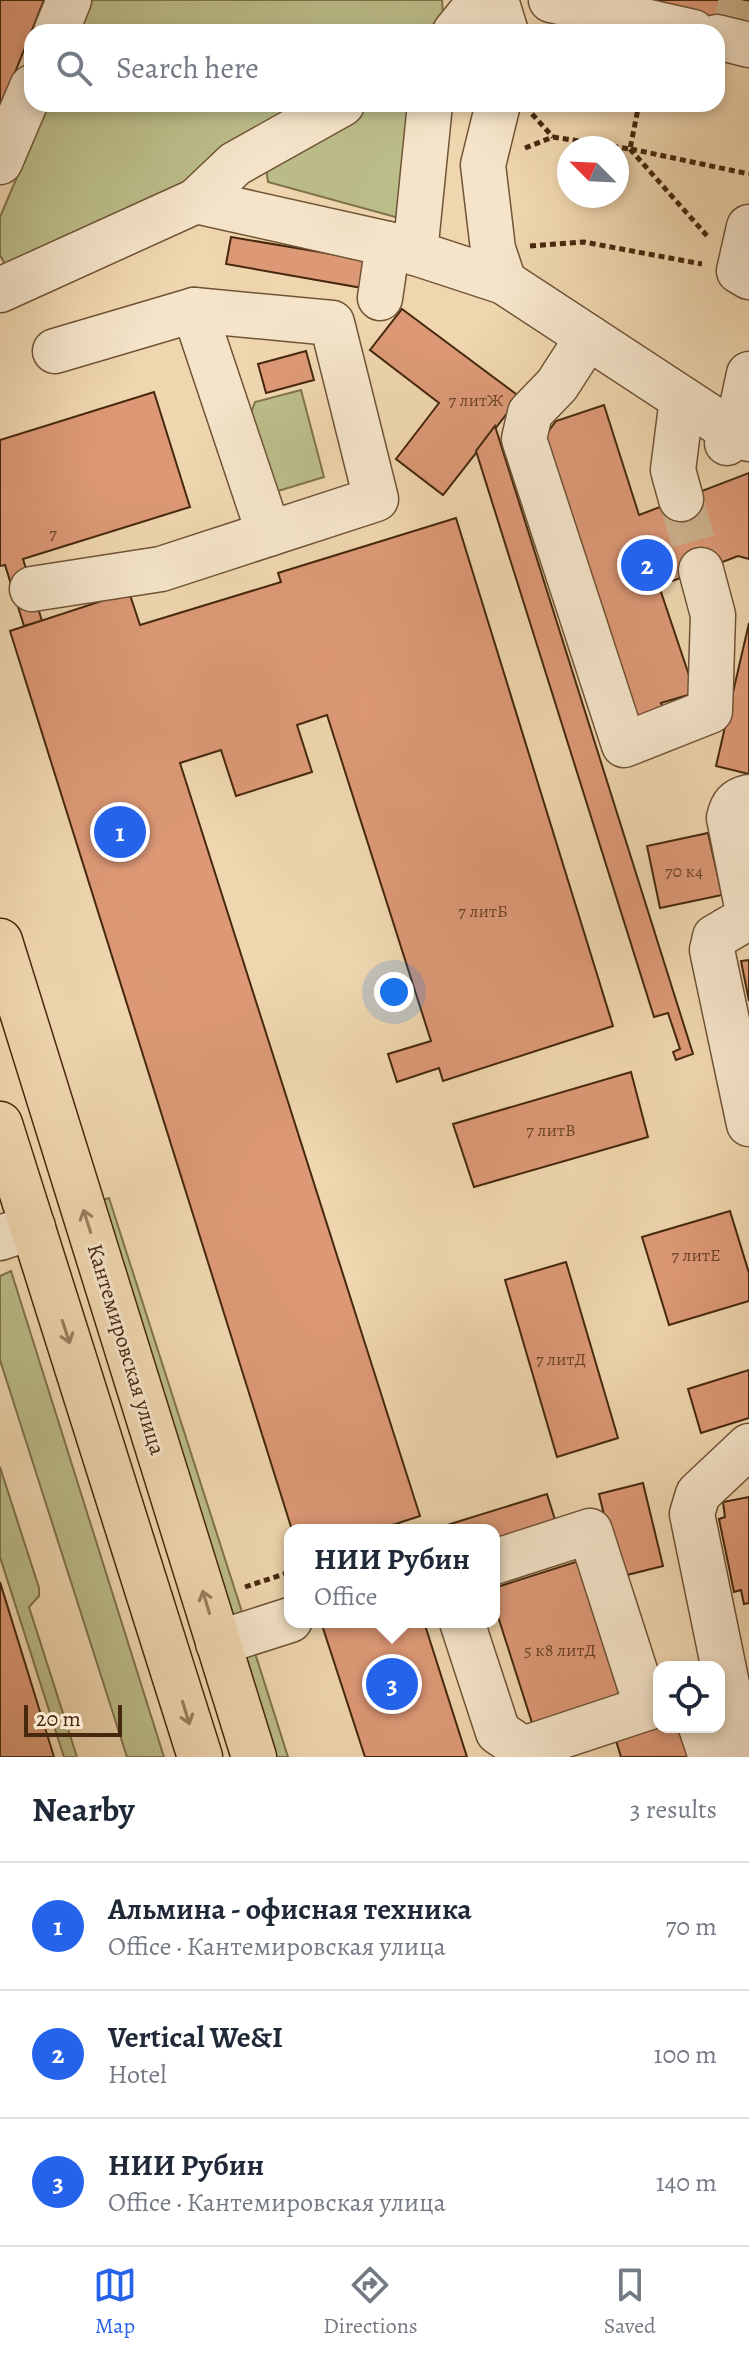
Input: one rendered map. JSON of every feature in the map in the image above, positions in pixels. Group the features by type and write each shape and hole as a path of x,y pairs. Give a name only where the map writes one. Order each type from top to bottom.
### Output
{"main road":[{"name":"Кантемировская улица","path":"0,941 254,1757"},
{"path":"0,1124 16,1233 200,1757"}],"lane":[{"path":"59,24 69,0"},
{"path":"462,24 481,0"},
{"path":"496,0 504,24"},
{"path":"551,0 675,24"},
{"path":"0,162 24,106"},
{"path":"0,290 196,201 235,164 328,112"},
{"path":"380,298 402,249 428,112"},
{"path":"496,112 483,165 498,265"},
{"path":"196,201 402,249 498,265 588,337 737,439 749,374"},
{"path":"744,274 749,227"},
{"path":"194,310 269,534"},
{"path":"16,595 161,569 376,499 332,323 194,310 55,351"},
{"path":"588,337 557,385 530,413 524,439 624,745 710,711 713,615 701,570"},
{"path":"681,499 673,470 682,399"},
{"path":"749,797 740,799 731,807 729,818 747,907 744,920 715,937 712,950 749,1124"},
{"path":"742,1757 732,1626 692,1514 698,1494 749,1446"},
{"path":"464,1628 498,1732 524,1753 653,1706 590,1531 500,1560"},
{"path":"218,1643 284,1622"},
{"path":"703,1733 711,1757"}],"path":[{"path":"531,112 553,137"},
{"path":"630,149 637,112"},
{"path":"483,165 553,137 630,149 749,174"},
{"path":"630,149 744,274"},
{"path":"498,265 584,242 744,274"},
{"path":"245,1587 284,1574"}],"green space":[{"path":"92,0 442,0 443,14 434,24 82,24"},
{"path":"45,112 294,112 227,149 138,217 8,270 0,255 0,217"},
{"path":"349,112 413,112 399,218 268,182 265,161"},
{"path":"301,390 324,477 278,491 249,418 255,402"},
{"path":"109,1198 242,1612 229,1616 96,1202"},
{"path":"11,1271 164,1757 127,1757 0,1360 0,1276"},
{"path":"0,1467 39,1588 39,1596 29,1607 77,1757 64,1757 0,1557"},
{"path":"255,1653 288,1757 273,1757 242,1657"}],"building":[{"path":"0,0 44,0 34,24 24,24 24,50 0,110"},
{"path":"626,0 749,0 749,29"},
{"path":"231,237 373,261 368,289 226,264"},
{"path":"402,309 520,397 443,495 396,459 439,403 370,350"},
{"path":"306,351 314,380 266,393 258,364"},
{"path":"154,392 190,507 23,559 42,621 24,626 5,565 0,566 0,440"},
{"path":"604,405 639,515 749,473 749,559 738,556 659,586 695,693 661,703 665,714 630,724 540,443 556,421"},
{"path":"495,426 693,1054 676,1060 673,1052 680,1049 668,1013 654,1017 476,451"},
{"path":"456,518 613,1026 443,1081 439,1068 397,1082 388,1054 431,1041 327,715 297,725 312,772 236,796 221,750 180,763 420,1516 395,1524 290,1524 10,631 129,592 140,625 281,582 278,573"},
{"path":"749,623 749,774 716,766"},
{"path":"708,833 722,895 660,908 647,846"},
{"path":"749,960 749,1001 741,961"},
{"path":"631,1072 648,1137 474,1187 453,1124"},
{"path":"730,1211 749,1273 749,1301 669,1325 642,1237"},
{"path":"566,1262 618,1438 557,1457 505,1280"},
{"path":"749,1370 749,1418 701,1433 688,1389"},
{"path":"643,1483 663,1566 619,1577 599,1494"},
{"path":"547,1494 556,1523 500,1540 500,1524 450,1524"},
{"path":"749,1497 749,1603 744,1604 741,1590 734,1592 719,1519 725,1517 723,1502"},
{"path":"582,1560 626,1697 533,1726 500,1623 500,1586"},
{"path":"0,1582 54,1757 0,1757"},
{"path":"323,1628 426,1628 467,1757 365,1757"},
{"path":"653,1728 653,1733 689,1733 696,1757 621,1757 614,1734"}],"tunnel":[{"path":"735,25 741,0"},
{"path":"681,499 701,570"}],"place":[{"name":"Vertical We&I","path":"647,565"},
{"name":"Альмина - офисная техника","path":"120,832"},
{"name":"НИИ Рубин","path":"392,1684"}]}
